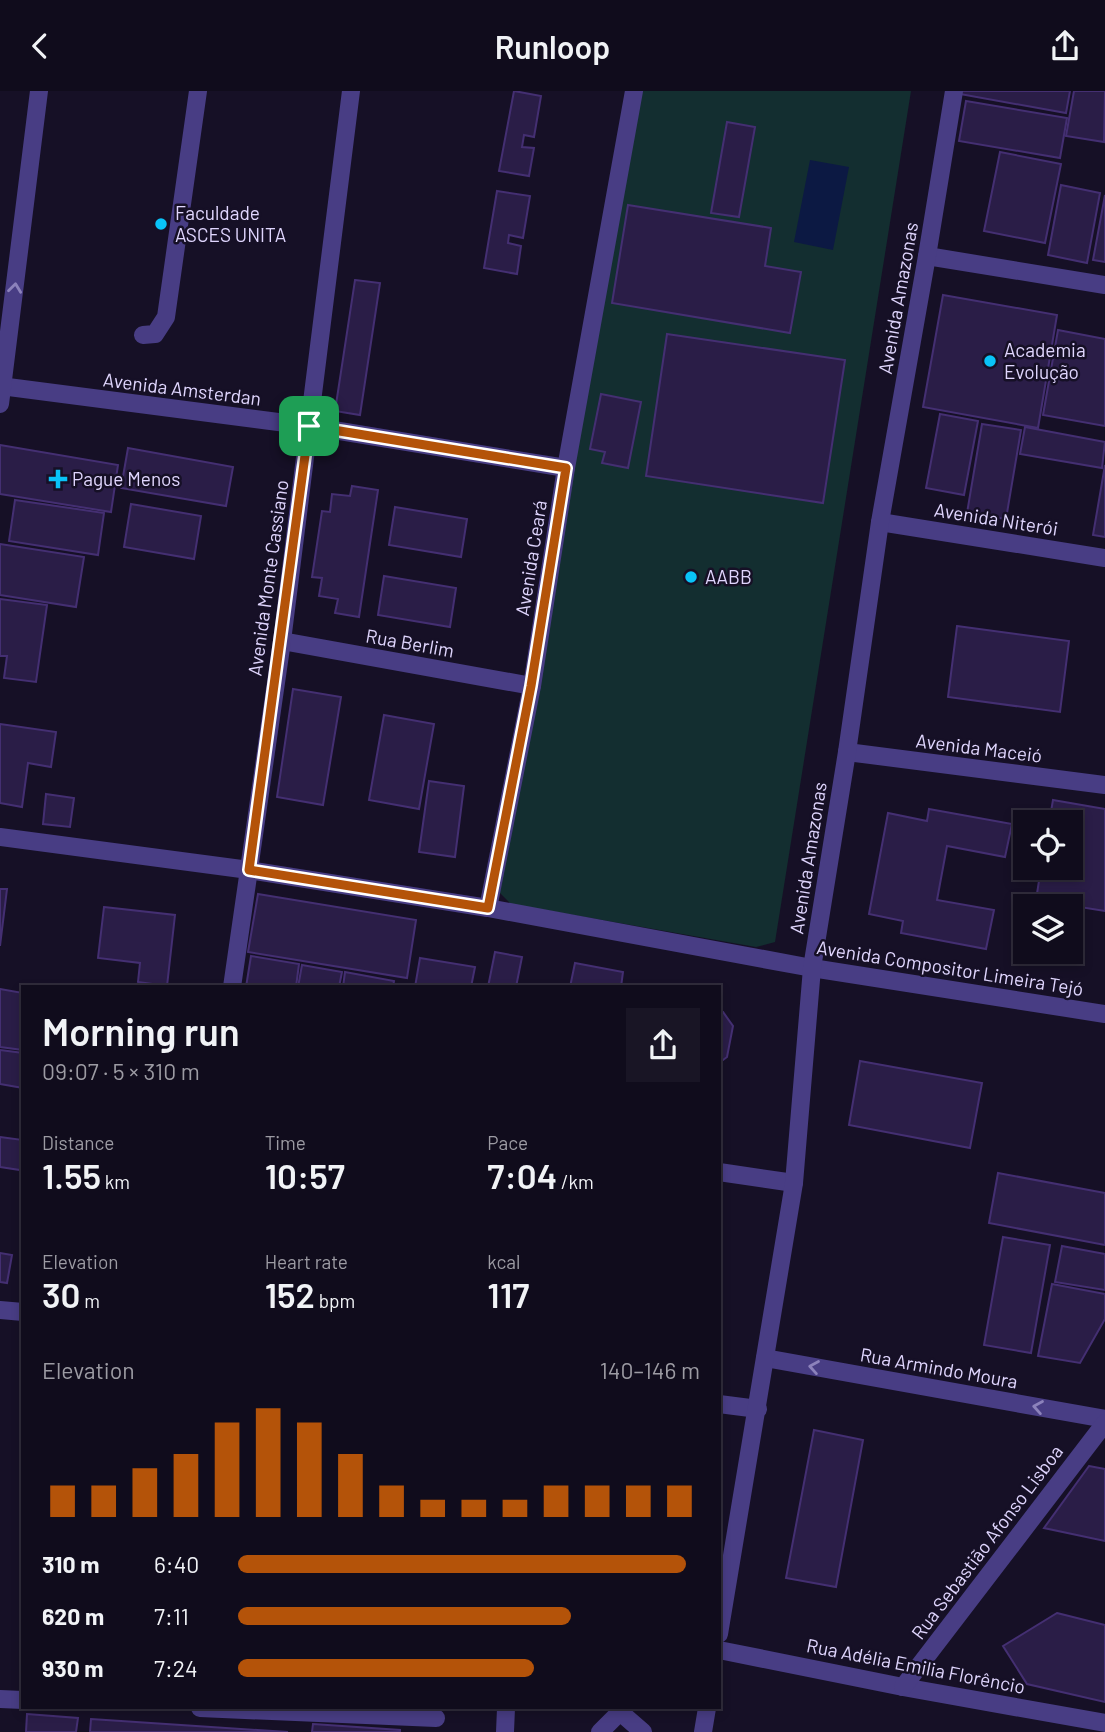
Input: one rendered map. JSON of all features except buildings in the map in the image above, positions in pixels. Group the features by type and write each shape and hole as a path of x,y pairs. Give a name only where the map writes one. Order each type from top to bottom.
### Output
{"street":[{"path":"1,392 39,91"},
{"path":"143,335 155,334 166,317 198,91"},
{"name":"Avenida Monte Cassiano","path":"232,985 282,641 351,91"},
{"name":"Avenida Ceará","path":"488,908 531,686 566,468 634,91"},
{"name":"Avenida Amazonas","path":"721,1622 794,1183 812,968 847,753 880,522 954,91"},
{"path":"927,256 1105,285"},
{"name":"Avenida Amsterdan","path":"1,392 309,426 566,468"},
{"name":"Avenida Niterói","path":"880,522 1105,558"},
{"name":"Rua Berlim","path":"282,641 531,686"},
{"name":"Avenida Maceió","path":"847,753 1105,785"},
{"name":"Avenida Compositor Limeira Tejó","path":"0,837 249,870 488,908 812,968 1105,1014"},
{"path":"721,1172 794,1183"},
{"path":"0,1310 21,1313"},
{"name":"Rua Armindo Moura","path":"765,1358 1105,1421"},
{"path":"721,1403 758,1409"},
{"name":"Rua Sebastião Afonso Lisboa","path":"903,1687 1105,1421"},
{"name":"Rua Adélia Emilia Florêncio","path":"721,1650 903,1687 1105,1723"},
{"path":"0,1699 21,1700"},
{"path":"224,1709 436,1718"},
{"path":"505,1732 506,1709"},
{"path":"703,1732 707,1709"},
{"path":"600,1732 622,1710 643,1732"}],"green space":[{"name":"AABB","path":"626,91 911,91 775,942 756,947 511,904 499,892"}],"water":[{"path":"810,160 849,167 833,250 794,242"}],"place":[{"name":"Faculdade ASCES UNITA","path":"161,224"},
{"name":"Academia Evolução","path":"990,361"},
{"name":"Pague Menos","path":"58,479"},
{"name":"AABB","path":"691,577"}],"route":[{"path":"309,426 566,468 531,686 488,908 249,870 309,426"}]}
